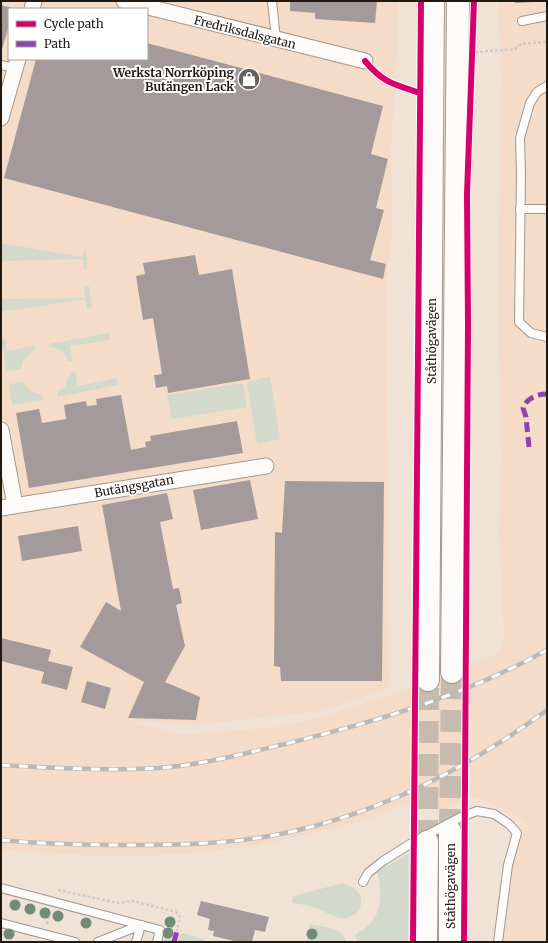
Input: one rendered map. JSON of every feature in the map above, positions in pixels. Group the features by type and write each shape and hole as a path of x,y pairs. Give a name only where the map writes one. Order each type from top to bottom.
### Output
{"main road":[{"name":"Ståthögavägen","path":"428,680 433,1"},
{"name":"Ståthögavägen","path":"452,672 458,1"},
{"name":"Ståthögavägen","path":"450,831 450,942"},
{"name":"Ståthögavägen","path":"426,942 427,842"}],"street":[{"name":"Fredriksdalsgatan","path":"130,2 365,61"},
{"path":"1,118 11,64"},
{"path":"1,430 8,506"},
{"name":"Butängsgatan","path":"8,506 266,466"}],"lane":[{"path":"272,1 276,39"},
{"path":"522,21 547,16"},
{"path":"547,86 537,92 530,103 520,138 519,322 531,333 547,337"},
{"path":"520,209 547,209"},
{"path":"363,882 368,873 383,861 454,820 477,811 494,814 509,824 517,833 508,865 498,942"},
{"path":"1,888 160,930 156,942"},
{"path":"1,923 75,942"},
{"path":"98,942 141,925"},
{"path":"136,942 141,925"}],"path":[{"path":"472,51 515,49 521,44 547,42"},
{"path":"45,934 56,889 118,903 133,901 176,912 180,917 177,931"}],"shaded area":[{"path":"1,1 398,1 398,39 391,146 392,230 386,286 389,687 324,711 195,725 136,721 137,724 180,735 276,727 323,717 441,678 494,655 501,648 504,640 499,532 501,458 498,303 501,77 498,1 547,1 547,942 503,942 512,865 526,823 484,799 471,797 439,812 434,798 411,803 360,822 254,846 182,854 113,857 1,850"},
{"path":"1,243 83,257 84,249 86,250 87,269 84,270 83,259 1,261"},
{"path":"84,286 89,286 92,308 87,309 85,299 1,312 1,299 85,298"},
{"path":"109,333 110,340 70,346 72,361 68,361 65,355 58,349 49,347 49,344"},
{"path":"1,339 5,339 7,351 34,346 35,349 23,360 21,369 7,371"},
{"path":"75,372 78,386 117,378 118,385 58,397 57,393 65,387 70,373"},
{"path":"270,376 280,439 257,444 247,382"},
{"path":"24,382 29,390 43,396 43,400 12,405 9,384"},
{"path":"243,383 247,407 172,419 167,395"},
{"path":"437,836 443,836 442,942 435,942"},
{"path":"409,853 408,942 357,941 355,936 358,932 369,925 377,913 380,900 380,886 377,872"},
{"path":"343,883 352,887 358,892 361,898 359,910 348,918 332,916 316,908 292,903 293,896"},
{"path":"170,915 174,916 175,920 170,942 164,942"},
{"path":"310,924 332,928 341,933 346,942 306,942"},
{"path":"183,933 205,940 201,942 177,942 179,936"}],"building":[{"path":"290,1 377,1 375,23 315,19 315,13 290,11"},
{"path":"515,1 533,1 533,2 515,3"},
{"path":"1,5 12,8 8,8 8,28 1,53"},
{"path":"148,43 383,106 371,154 388,159 376,208 384,210 370,260 386,264 383,279 4,178 36,60 148,60"},
{"path":"195,255 199,275 232,269 250,379 168,393 167,386 156,388 154,375 162,374 153,318 143,320 136,276 145,274 143,263"},
{"path":"121,395 131,450 146,447 145,442 151,441 150,436 237,421 243,453 29,488 16,413 39,409 42,423 66,419 64,405 86,401 87,406 97,405 96,399"},
{"path":"250,480 258,519 201,530 193,490"},
{"path":"285,481 384,482 382,681 281,681 280,667 274,666 275,532 282,533"},
{"path":"167,493 173,519 160,522 173,589 179,588 182,603 176,605 185,646 165,682 200,697 196,720 128,718 144,682 80,647 106,602 121,611 102,505"},
{"path":"78,526 82,551 22,561 18,536"},
{"path":"1,638 51,650 48,661 73,667 67,690 41,683 44,672 1,661"},
{"path":"87,681 111,688 105,709 81,702"},
{"path":"201,901 269,917 265,932 255,930 252,942 238,942 213,936 214,931 208,930 210,919 197,915"}],"tunnel":[{"path":"450,831 452,672"},
{"path":"427,842 428,680"}],"railway":[{"path":"1,765 80,769 138,769 191,764 224,758 322,735 421,705 485,680 547,650"},
{"path":"1,840 80,844 169,845 250,839 290,832 359,812 425,784 488,750 547,710"}],"marked path":[{"path":"529,447 526,417 523,408 533,397 547,394"},
{"path":"174,942 177,931"}],"cycle path":[{"path":"413,942 421,1"},
{"path":"464,942 468,324 467,194 474,1"},
{"path":"365,61 383,78 396,85 420,93"}],"place":[{"name":"Werksta Norrköping Butängen Lack","path":"249,79"}]}
